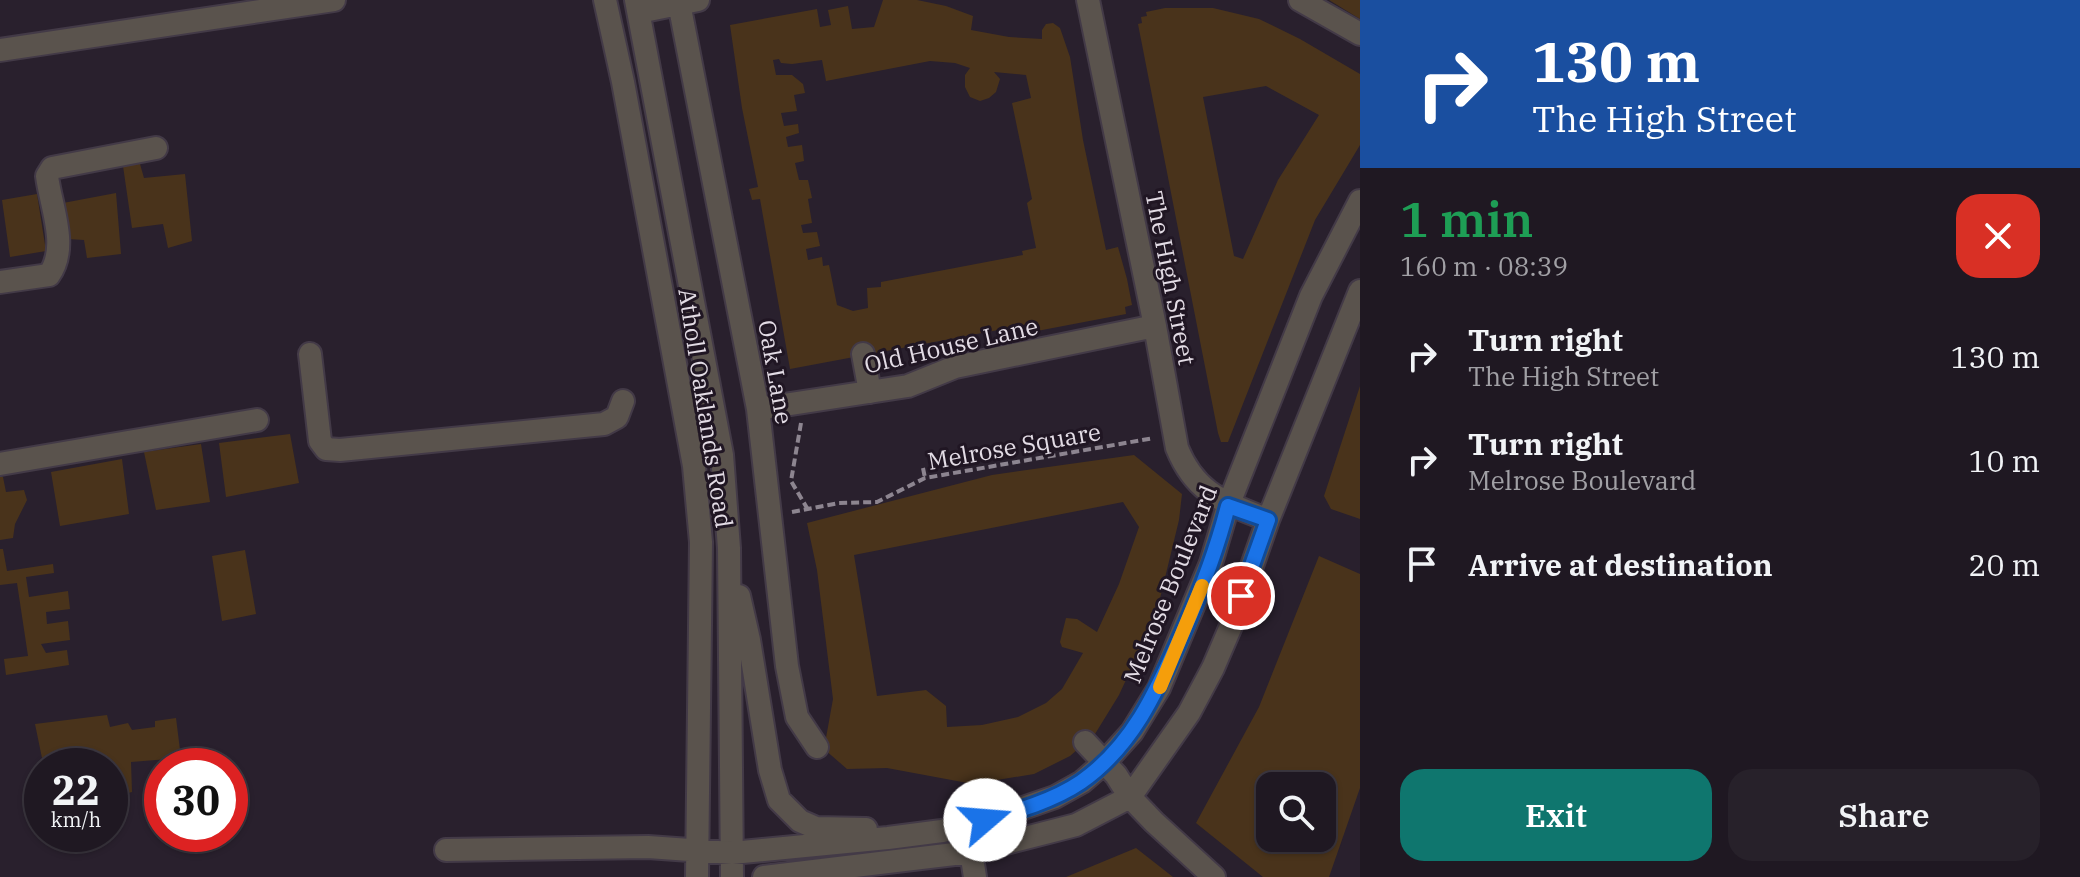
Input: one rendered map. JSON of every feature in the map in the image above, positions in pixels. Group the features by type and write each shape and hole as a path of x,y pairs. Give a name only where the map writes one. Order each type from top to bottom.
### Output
{"street":[{"path":"0,50 334,0"},
{"name":"Atholl Oaklands Road","path":"605,0 694,466 701,542 697,877"},
{"path":"1300,0 1360,34"},
{"path":"638,6 689,2"},
{"name":"Oak Lane","path":"689,2 758,409 787,666 797,717 817,747"},
{"name":"Atholl Oaklands Road","path":"638,6 722,455 729,548 732,877"},
{"name":"The High Street","path":"1091,10 1155,326 1173,435 1183,464 1197,482 1228,506 1268,520"},
{"path":"0,282 49,275 54,267 59,250 47,176 52,168 156,148"},
{"name":"Melrose Boulevard","path":"446,850 648,847 697,853 732,853 942,831 1055,797 1110,768 1159,688 1211,563 1228,506 1311,296 1360,201"},
{"path":"764,877 971,852 1076,825 1130,797 1189,713 1213,668 1268,520 1360,291"},
{"name":"Old House Lane","path":"758,409 908,386 955,367 1155,326"},
{"path":"310,354 320,441 326,449 604,424 617,417 623,401"},
{"path":"863,354 870,392"},
{"path":"0,464 257,420"},
{"path":"729,548 749,640 770,770 779,800 786,810 816,828 942,831"},
{"path":"1085,742 1110,768 1130,797 1214,877"},
{"path":"967,825 975,877"}],"path":[{"path":"799,402 802,414 791,481 807,508"},
{"name":"Melrose Square","path":"771,517 839,503 877,502 925,478 1173,435"},
{"path":"923,468 925,478"}],"building":[{"path":"883,0 917,0 973,16 971,30 1042,39 1046,24 1053,23 1060,28 1070,57 1083,140 1106,250 1118,247 1127,279 1132,305 1125,307 1126,314 1037,331 1036,323 790,369 760,199 752,200 749,189 758,187 730,25 817,9 820,27 831,25 828,10 848,6 852,29 874,27","holes":["779,59 781,63 822,60 826,81 930,61 955,63 970,68 965,75 965,87 970,97 980,101 996,92 1000,79 994,72 1026,75 1031,98 1012,103 1032,199 1027,203 1036,248 1022,251 1023,255 881,282 881,287 867,288 868,308 853,311 837,305 829,265 823,266 822,257 808,260 806,249 820,246 817,232 803,233 801,225 812,223 808,199 812,198 808,180 799,180 795,163 804,161 802,145 788,147 786,137 799,133 798,124 784,126 781,113 797,111 794,95 805,93 803,84 792,75 776,75 773,60"]},
{"path":"1329,0 1360,0 1360,19"},
{"path":"1165,8 1213,8 1259,19 1360,74 1360,145 1315,220 1228,442 1221,442 1218,433 1138,24 1142,23 1141,17 1147,16 1146,12","holes":["1266,86 1319,115 1278,180 1243,259 1234,256 1203,97"]},
{"path":"140,164 144,178 185,174 192,241 168,248 163,224 132,228 123,166"},
{"path":"116,193 121,254 87,258 84,240 68,239 63,203"},
{"path":"37,194 46,251 10,257 2,200"},
{"path":"1360,386 1360,519 1331,509 1324,496"},
{"path":"290,434 299,483 226,497 219,443"},
{"path":"201,444 210,502 156,510 144,452"},
{"path":"1134,455 1182,494 1179,520 1156,615 1119,695 1095,734 1070,756 1034,774 973,784 887,768 847,769 824,749 833,699 817,570 807,523 992,475","holes":["1123,502 1139,527 1119,584 1097,632 1077,619 1066,618 1060,642 1062,647 1083,653 1062,689 1046,703 1018,717 982,725 947,727 946,706 926,690 877,696 854,555"]},
{"path":"122,459 129,514 60,526 51,472"},
{"path":"0,476 3,477 6,492 24,490 27,500 15,524 13,538 0,540"},
{"path":"0,549 3,549 7,571 53,564 54,573 26,577 29,597 68,591 70,609 46,612 47,624 68,621 70,640 41,644 46,653 67,650 69,665 6,675 4,659 28,656 17,583 0,585"},
{"path":"245,550 256,614 222,621 212,556"},
{"path":"1319,556 1360,574 1360,788 1329,877 1263,877 1196,823 1259,707"},
{"path":"107,715 110,727 128,723 132,730 155,727 155,721 176,718 180,748 144,748 144,761 131,762 132,792 128,793 128,748 40,748 35,724"},
{"path":"1136,848 1173,877 1066,877"}],"slow traffic":[{"path":"1160,687 1202,586"}],"route":[{"path":"985,820 1055,797 1082,782 1132,732 1159,688 1191,614 1228,506 1268,520 1241,596"}]}
